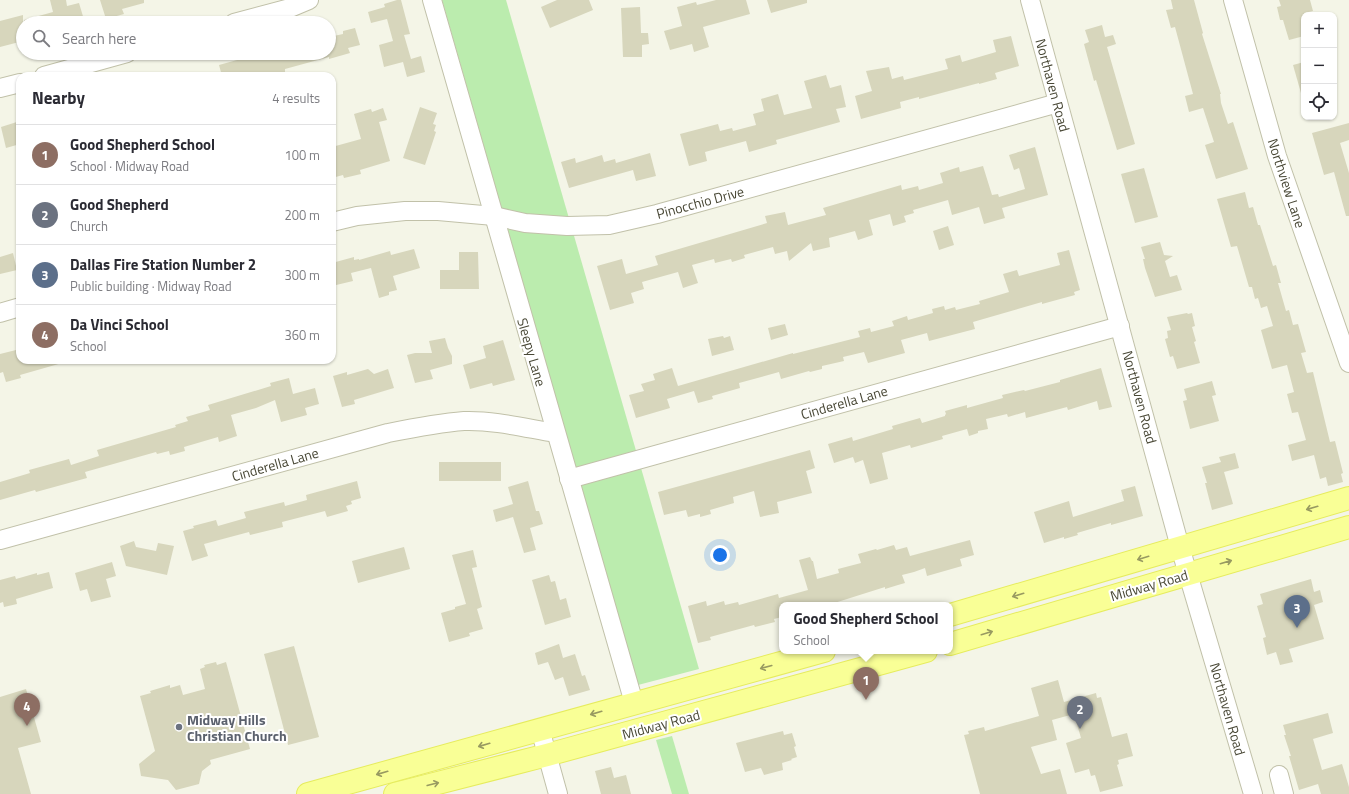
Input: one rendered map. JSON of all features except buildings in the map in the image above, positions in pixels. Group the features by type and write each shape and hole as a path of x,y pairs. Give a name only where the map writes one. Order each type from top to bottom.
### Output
{"main road":[{"name":"Midway Road","path":"953,614 1349,498"},
{"name":"Midway Road","path":"953,643 1349,527"},
{"name":"Midway Road","path":"308,794 349,788 540,729 813,654"},
{"name":"Midway Road","path":"395,794 547,755 915,654"}],"street":[{"path":"260,16 290,8 309,0"},
{"name":"Sleepy Lane","path":"432,0 555,433 634,703"},
{"name":"Northaven Road","path":"1030,0 1180,547 1253,794"},
{"name":"Northview Lane","path":"1233,0 1278,156 1349,364"},
{"path":"58,72 102,60"},
{"path":"0,88 16,84"},
{"name":"Pinocchio Drive","path":"336,221 357,216 405,211 438,211 494,216 524,223 560,226 609,225 657,214 1058,103"},
{"path":"0,313 16,308"},
{"name":"Cinderella Lane","path":"569,479 1120,326"},
{"name":"Cinderella Lane","path":"0,540 388,433 424,426 464,421 492,423 555,433"},
{"path":"540,729 558,794"},
{"path":"1279,775 1284,794"}],"green space":[{"path":"442,0 506,0 699,669 638,685"},
{"path":"672,736 689,794 672,794 656,740"}],"place":[{"name":"Dallas Fire Station Number 2","path":"1297,628"},
{"name":"Good Shepherd School","path":"866,700"},
{"name":"Da Vinci School","path":"27,726"},
{"name":"Midway Hills Christian Church","path":"179,727"},
{"name":"Good Shepherd","path":"1080,729"}]}
